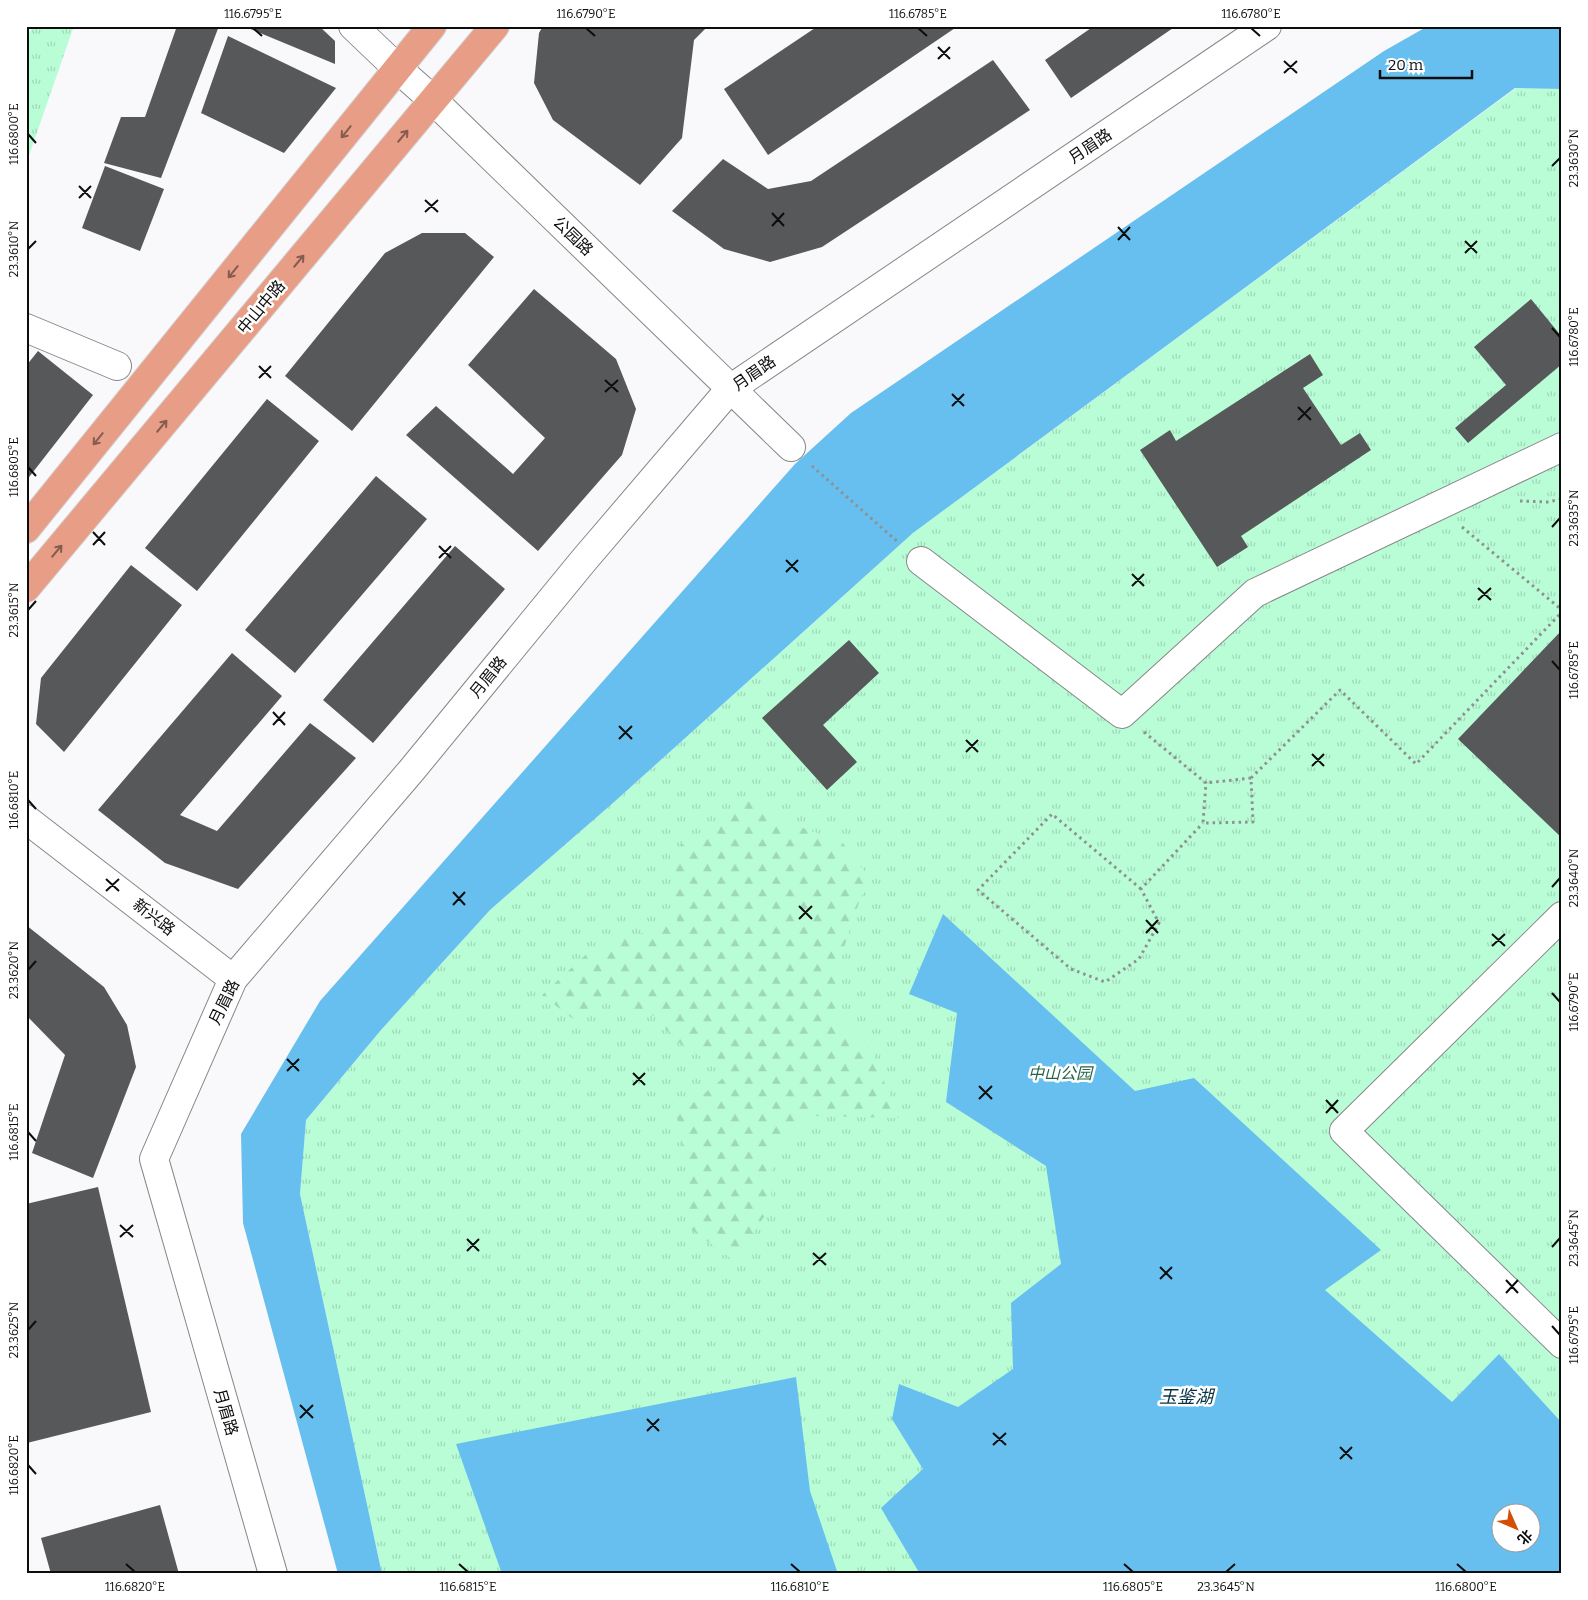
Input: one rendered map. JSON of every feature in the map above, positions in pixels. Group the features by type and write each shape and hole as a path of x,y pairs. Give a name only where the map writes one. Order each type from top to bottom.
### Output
{"main road":[{"path":"26,529 432,26"},
{"name":"中山中路","path":"26,588 495,26"}],"street":[{"name":"公园路","path":"353,26 433,100 791,447"},
{"name":"月眉路","path":"273,1574 154,1159 233,979 730,389 1267,26"},
{"path":"26,328 117,366"},
{"path":"920,561 1122,714 1255,592 1562,447"},
{"name":"新兴路","path":"26,819 233,979"},
{"path":"1562,916 1344,1131 1562,1344"}],"path":[{"path":"791,447 920,561"},
{"path":"1122,714 1206,782 1251,778 1340,690 1416,764 1562,611 1437,506"},
{"path":"1203,822 1253,822 1251,778"},
{"path":"1141,888 1203,822 1206,782"},
{"path":"1052,814 1141,888 1160,923 1140,959 1105,982 1071,969 978,890 1052,814"}],"green space":[{"path":"32,26 74,26 26,164 26,42"},
{"name":"中山公园","path":"1516,88 1562,89 1562,1574 382,1574 300,1194 306,1120 381,1030 490,910 613,803 913,533"},
{"path":"752,799 789,823 842,842 868,876 841,956 840,1022 870,1047 899,1118 811,1116 772,1154 771,1206 735,1261 689,1228 686,1165 677,1116 728,1074 675,1040 656,1017 607,998 573,1019 542,995 592,949 677,922 670,852"}],"water":[{"path":"1428,26 1562,26 1562,89 1515,88 913,533 613,803 490,910 381,1030 306,1120 300,1194 382,1574 338,1574 243,1223 241,1134 320,1001 795,464 851,413 1384,51"},
{"name":"玉鉴湖","path":"943,914 1135,1091 1194,1078 1381,1250 1325,1290 1452,1402 1499,1354 1562,1423 1562,1574 920,1574 881,1508 923,1469 892,1419 899,1384 958,1407 1013,1369 1011,1303 1061,1264 1046,1166 946,1102 957,1013 909,994"},
{"path":"796,1377 810,1491 838,1574 502,1574 456,1444"}],"building":[{"path":"177,26 219,26 161,178 104,163 121,117 145,117"},
{"path":"243,26 319,26 335,41 335,64"},
{"path":"543,26 708,26 694,40 682,138 640,185 553,120 534,83 539,33"},
{"path":"818,26 958,26 768,155 724,89"},
{"path":"1094,26 1176,26 1071,98 1045,60"},
{"path":"228,36 336,88 284,153 201,113"},
{"path":"993,60 1030,110 822,247 770,262 724,249 672,211 723,159 768,189 811,181"},
{"path":"105,166 164,189 140,251 82,228"},
{"path":"422,233 465,233 494,257 352,431 285,376 385,253"},
{"path":"534,289 616,359 636,409 622,455 538,551 406,435 436,406 513,474 545,438 468,365"},
{"path":"1531,299 1562,337 1562,364 1468,443 1455,428 1506,385 1474,347"},
{"path":"38,351 93,395 26,481 26,366"},
{"path":"1310,354 1323,375 1303,388 1341,445 1360,433 1371,450 1241,536 1248,547 1217,567 1140,450 1170,430 1176,441"},
{"path":"267,399 319,441 197,591 145,548"},
{"path":"376,476 427,519 295,673 245,630"},
{"path":"455,546 505,589 373,743 323,700"},
{"path":"131,565 182,605 64,752 36,724 41,678"},
{"path":"1562,630 1562,838 1458,739"},
{"path":"849,640 879,673 823,725 857,762 827,790 762,718"},
{"path":"232,653 282,696 180,815 217,831 310,723 356,758 238,889 165,863 98,810"},
{"path":"26,925 104,987 127,1025 136,1067 93,1178 32,1153 65,1055 26,1015"},
{"path":"98,1187 151,1412 27,1443 26,1204"},
{"path":"160,1505 179,1574 51,1574 41,1538"}]}
